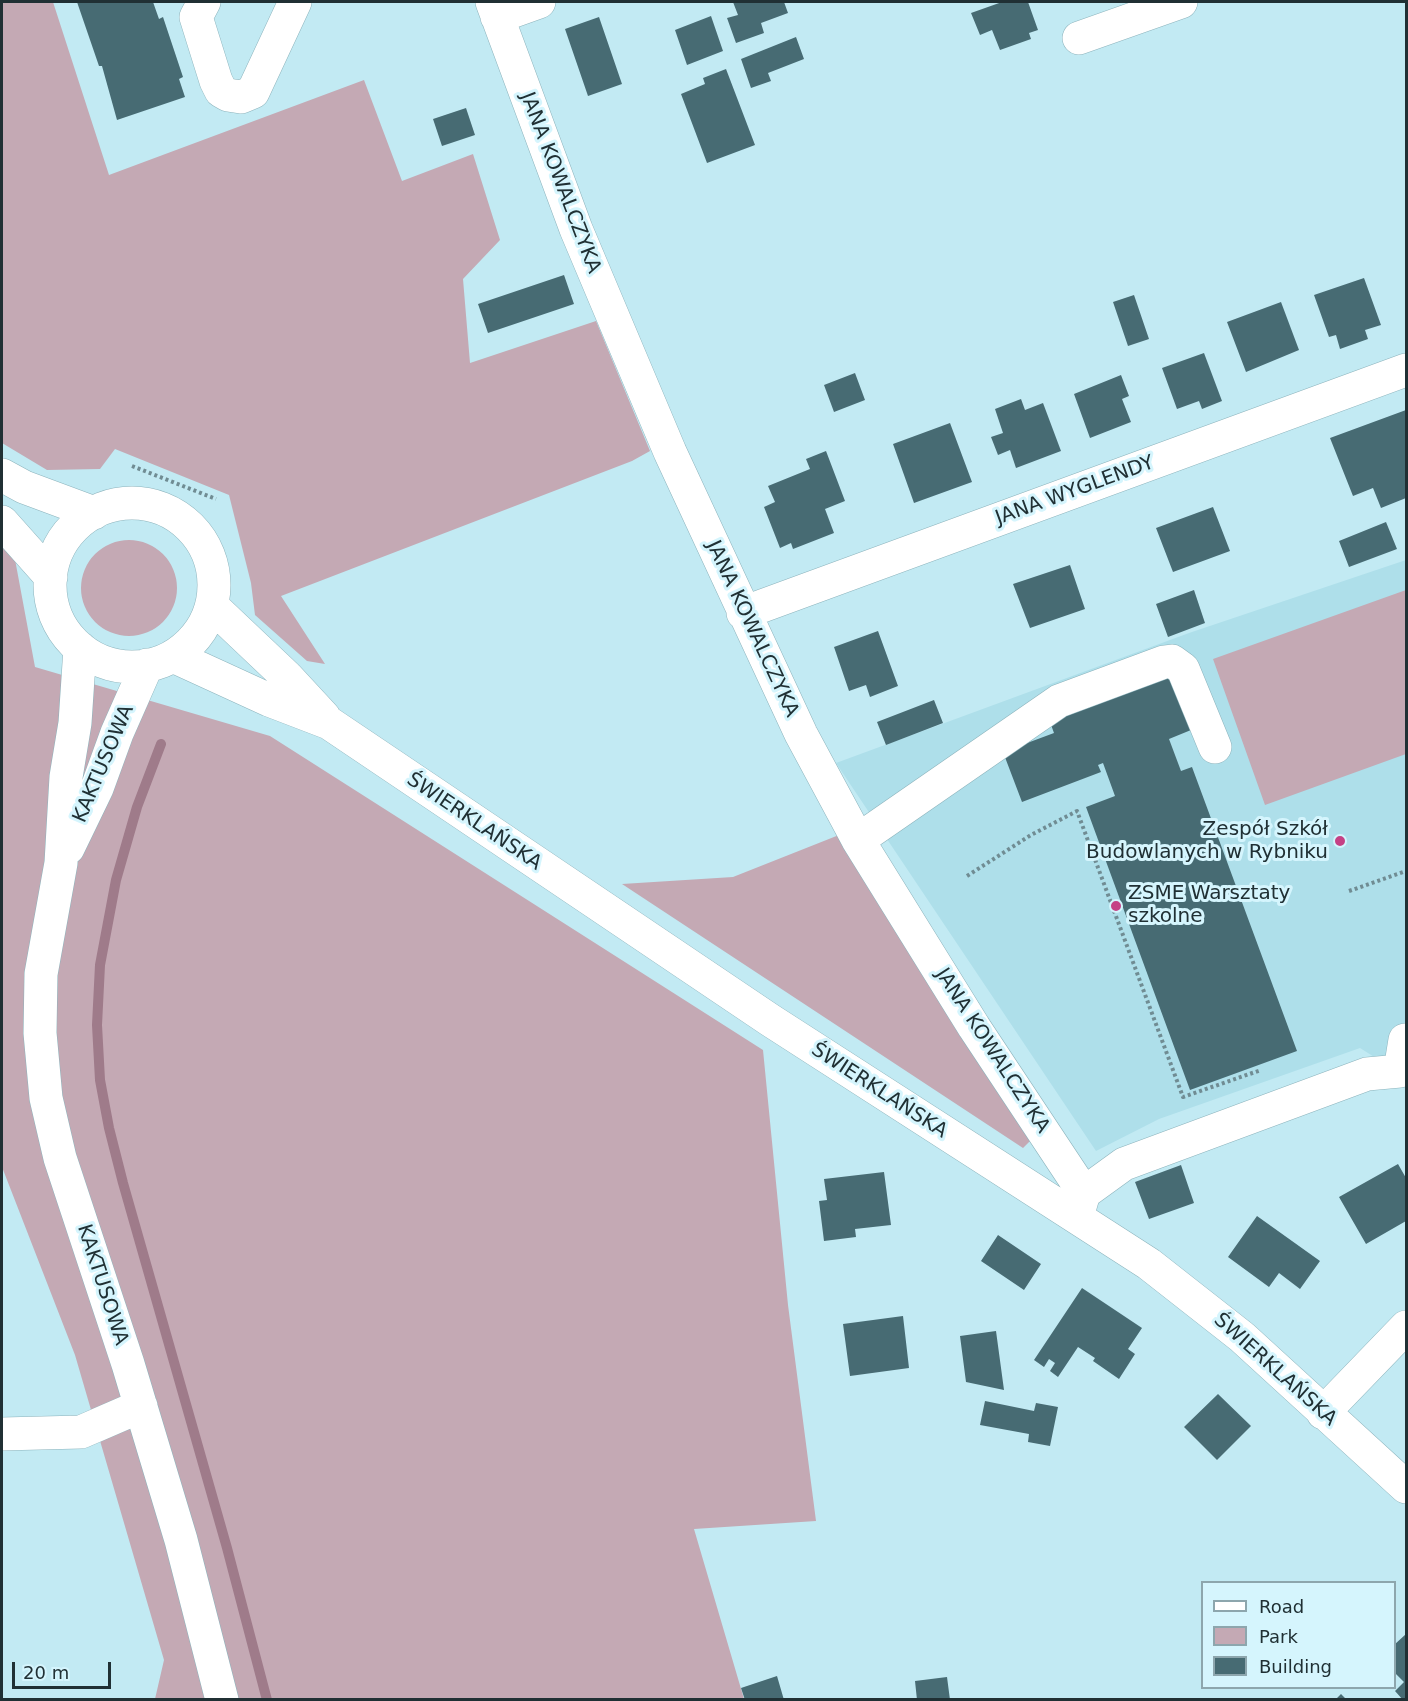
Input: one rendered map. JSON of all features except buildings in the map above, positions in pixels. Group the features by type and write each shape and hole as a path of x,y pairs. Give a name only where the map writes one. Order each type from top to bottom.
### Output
{"street":[{"path":"204,2 196,17 216,81 221,91 228,95 241,97 252,92 295,2"},
{"path":"495,9 539,2"},
{"path":"1078,38 1181,2"},
{"name":"JANA KOWALCZYKA","path":"495,9 576,230 666,441 801,734 858,840 974,1027 1080,1205"},
{"name":"JANA WYGLENDY","path":"744,614 1407,370"},
{"path":"2,475 24,487 94,513"},
{"path":"141,503 167,511 190,526 209,555 214,589 212,606 197,635 160,661 130,667 95,658 69,637 54,609 51,577 55,557 64,539 77,524 94,513 117,505 141,503"},
{"path":"2,522 51,577"},
{"name":"ŚWIERKLAŃSKA","path":"212,606 287,677 329,723"},
{"name":"KAKTUSOWA","path":"80,648 75,723 66,777 61,863 46,935 41,986 40,1033 46,1098 60,1158 141,1406 181,1540 222,1700"},
{"name":"ŚWIERKLAŃSKA","path":"160,661 329,723 770,1020 938,1130 1080,1205 1149,1264 1242,1337 1407,1487"},
{"name":"KAKTUSOWA","path":"61,863 97,788 117,733 160,661"},
{"path":"858,840 1059,701 1164,662 1172,661 1183,669 1215,747"},
{"path":"1080,1205 1124,1164 1404,1061"},
{"path":"1323,1413 1407,1327"},
{"path":"2,1434 81,1432 141,1406"}],"path":[{"path":"132,465 216,499"},
{"path":"967,876 1031,835 1077,811 1183,1097 1261,1070"},
{"path":"1349,891 1407,871"}],"shaded area":[{"name":"ZSME Warsztaty szkolne","path":"1406,560 1406,1077 1360,1048 1159,1119 1096,1151 836,763 1189,633"}],"green space":[{"path":"2,2 53,2 109,175 364,80 402,181 473,154 500,240 463,279 470,363 596,321 650,451 632,461 281,596 325,664 307,661 255,615 251,583 229,495 115,449 100,469 47,470 2,443"},
{"path":"129,540 147,543 163,554 174,570 177,588 174,606 163,622 147,633 129,636 111,633 95,622 84,606 81,588 84,570 95,554 111,543"},
{"path":"2,545 14,554 35,667 270,736 763,1050 788,1305 816,1521 694,1529 744,1699 155,1699 164,1660 75,1355 2,1167"},
{"path":"1406,590 1406,754 1265,805 1213,659"},
{"path":"839,835 1032,1139 1023,1148 622,884 733,877"}],"waterway":[{"path":"161,744 137,807 116,880 100,965 97,1025 100,1080 123,1183 227,1548 267,1700"}],"place":[{"name":"Zespół Szkół Budowlanych w Rybniku","path":"1340,841"},
{"name":"ZSME Warsztaty szkolne","path":"1116,906"}]}
